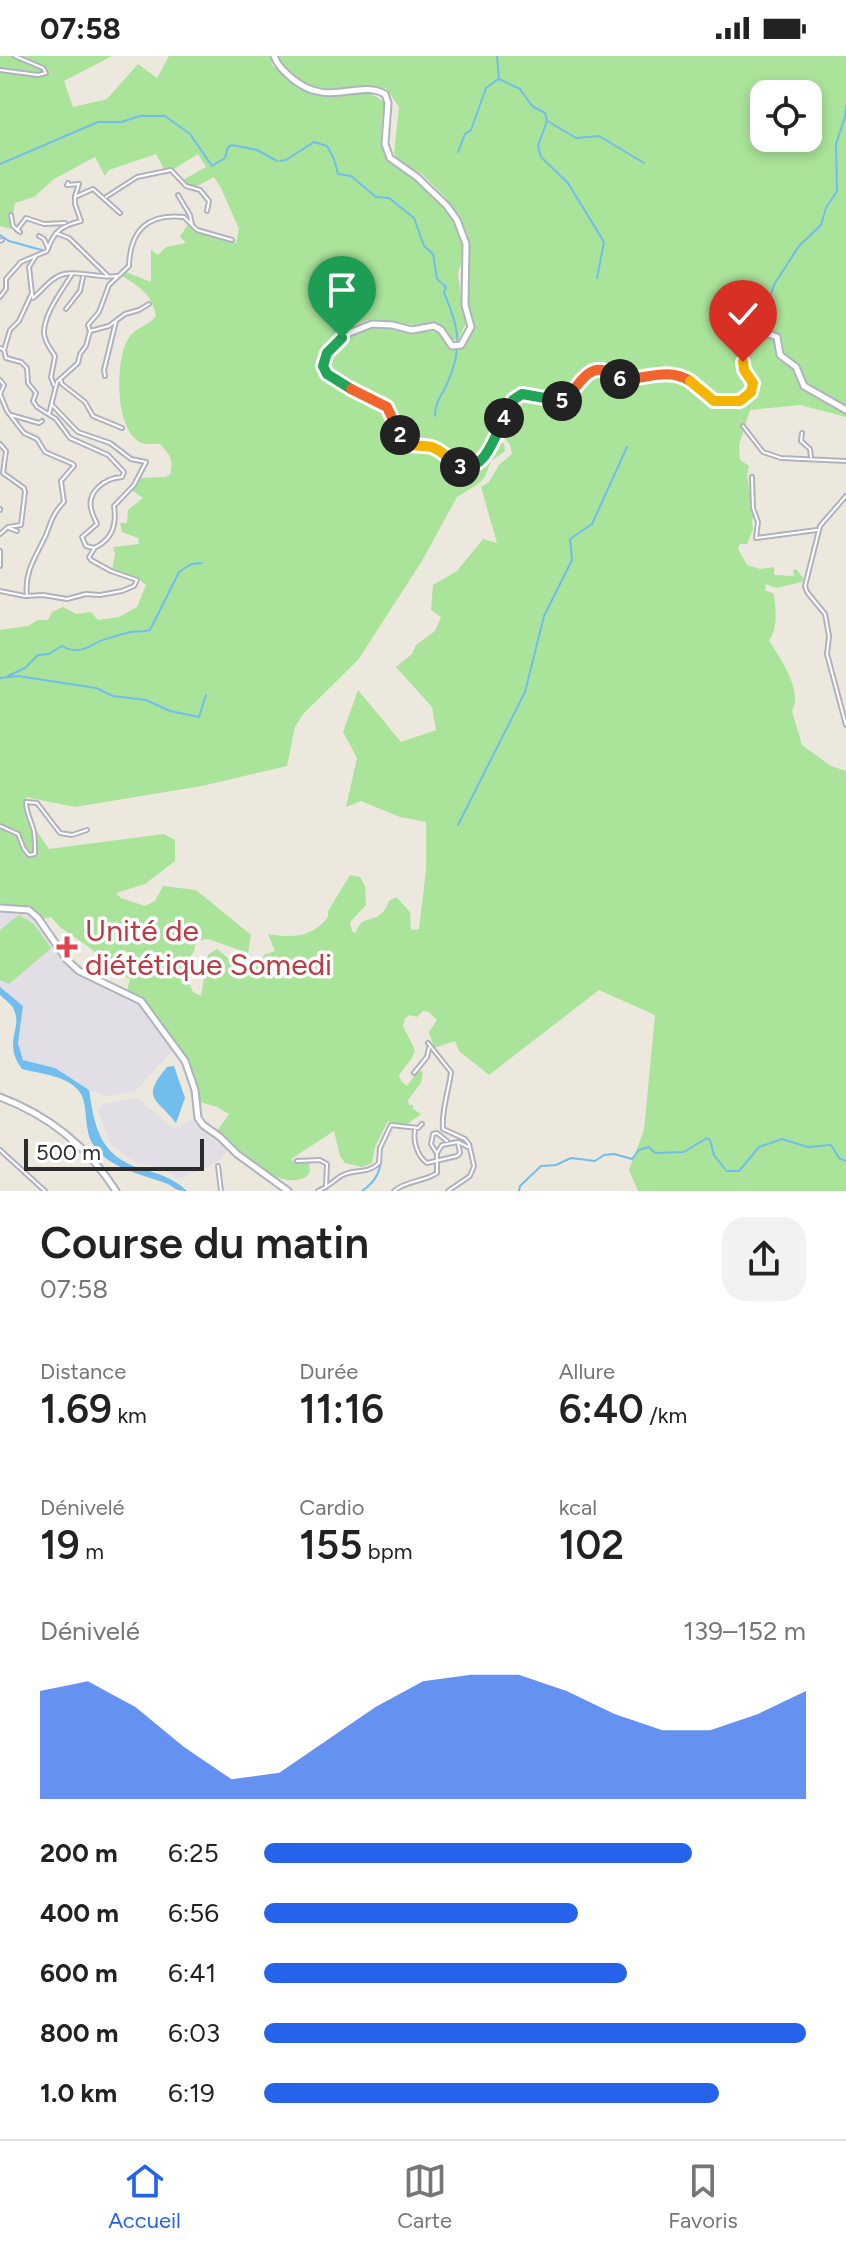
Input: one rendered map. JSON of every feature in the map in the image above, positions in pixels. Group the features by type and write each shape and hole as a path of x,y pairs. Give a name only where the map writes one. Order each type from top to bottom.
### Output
{"street":[{"path":"0,70 46,73 43,68 15,56"},
{"path":"274,56 284,72 313,92 374,90 385,94 388,101 385,144 390,158 417,177 448,208 457,220 468,251 464,270 465,305 471,327 461,345 452,346 441,330 434,326 412,330 386,324 365,326 349,333 327,353 323,363 327,374 387,407 405,443 432,446 462,468 472,468 482,461 516,397 525,394 565,400 584,378 602,370 621,379 647,374 681,376 709,399 740,401 748,397 753,383 744,370 743,362 762,335 769,332 777,337 780,355 796,367 804,386 846,410"},
{"path":"105,198 137,177 171,170 186,186 200,190 209,201 207,211"},
{"path":"11,215 13,226 18,231 26,218 44,224 81,220 75,204 79,184 68,183"},
{"path":"75,197 93,189 120,213"},
{"path":"178,195 190,215 191,226"},
{"path":"49,414 60,378 78,363 90,331 88,325 99,312 109,285 129,266 136,238 145,224 154,218 184,217 197,230 232,240"},
{"path":"0,297 6,289 6,279 19,264 48,249 55,233 66,224"},
{"path":"55,233 69,238 109,277"},
{"path":"39,236 44,239 48,249"},
{"path":"37,255 29,267 32,298 61,275 118,276"},
{"path":"56,388 51,378 55,356 44,331 59,294 72,274"},
{"path":"66,309 80,291 83,276"},
{"path":"32,293 2,349 6,358 21,362 27,368 28,383 36,393 33,401 37,407 49,414 73,441 108,455 124,472 122,477 102,483 94,493 91,509 97,524 82,537 86,546 94,548"},
{"path":"90,331 109,326 149,304"},
{"path":"105,376 117,320"},
{"path":"60,378 62,384 85,402 93,416 122,428"},
{"path":"0,380 4,385 0,394 24,433 40,441 45,452 74,466 61,481 64,502 54,513 47,533 33,555 27,578 27,596"},
{"path":"0,591 67,599 134,586 137,580 111,571 89,557 94,548 109,538 115,525 114,506 134,485 146,462 131,459 115,446 78,432 51,404"},
{"path":"10,414 39,423 42,421"},
{"path":"743,426 763,452 781,458 846,461"},
{"path":"802,433 801,441 810,449 812,458"},
{"path":"0,444 6,451 3,473 25,492 21,525 8,527 0,534"},
{"path":"752,477 753,508 758,522 756,538 819,530"},
{"path":"846,496 819,530 805,586 825,614 829,636 827,654 846,725"},
{"path":"8,527 17,531"},
{"path":"0,551 0,566"},
{"path":"0,826 18,834 29,855 35,854 36,850 26,802 40,806 60,833 72,835 87,830"},
{"path":"0,908 33,912 75,968 91,979 141,1001 185,1061 195,1090 198,1118 203,1125 288,1191"},
{"path":"414,1073 427,1057 429,1045 451,1072 443,1129 465,1139 474,1166 473,1172 448,1191"},
{"path":"0,1097 38,1115 67,1135 90,1157 116,1191"},
{"path":"318,1191 343,1175 374,1168 379,1163 381,1144 390,1126 418,1128 422,1124"},
{"path":"415,1130 414,1141 422,1160 427,1163 457,1156 460,1153 458,1142"},
{"path":"394,1191 406,1183 437,1173 439,1162 431,1144 433,1134 437,1133 448,1142"},
{"path":"437,1153 448,1142 458,1142 470,1148"},
{"path":"0,1150 45,1191"},
{"path":"297,1161 320,1160 327,1164 326,1188"},
{"path":"218,1166 221,1191"}],"shaded area":[{"path":"0,911 16,911 31,917 76,971 133,999 144,1010 173,1050 135,1091 106,1096 89,1090 55,1068 23,1060 18,1043 23,1006 0,987"},
{"path":"137,1098 174,1129 195,1118 225,1144 227,1152 218,1162 178,1179 162,1168 136,1163 112,1146 98,1112 102,1104"}],"green space":[{"path":"0,56 112,56 64,81 73,107 107,99 138,64 157,78 169,56 271,56 272,65 304,91 315,95 368,92 385,102 383,147 388,159 435,195 452,217 462,240 464,252 458,275 466,323 459,338 453,341 436,323 415,325 368,320 353,325 329,341 317,358 321,373 340,383 347,391 381,404 403,446 413,450 434,449 463,471 479,466 496,436 504,444 505,451 491,461 485,477 478,484 457,497 422,561 358,660 303,714 295,727 287,766 202,786 75,807 26,797 25,814 49,849 164,834 175,840 175,861 145,884 116,893 121,898 145,906 155,901 163,886 196,890 251,935 248,953 208,939 196,941 183,969 193,992 201,996 208,955 217,949 248,969 261,963 264,955 275,951 268,934 301,935 322,924 350,875 360,877 365,886 366,905 350,922 352,931 356,933 358,926 381,914 389,901 396,897 410,912 411,930 419,929 426,870 426,822 400,817 361,801 346,807 357,758 343,732 358,690 401,742 436,730 432,707 396,667 412,654 416,645 435,631 441,617 431,610 433,585 457,571 483,539 497,543 481,487 489,482 499,465 512,454 504,437 505,413 482,458 473,466 467,466 436,445 407,441 389,404 351,386 328,369 326,358 337,346 360,331 377,327 433,332 451,348 462,347 474,325 467,310 466,276 470,248 456,212 446,198 422,174 398,161 394,153 399,107 386,88 339,91 310,87 286,71 277,56 846,56 846,417 800,405 750,410 739,445 740,460 749,466 747,475 753,529 747,544 740,544 738,549 747,565 760,569 774,567 774,575 794,576 793,570 796,569 804,579 776,588 766,584 765,590 774,594 776,612 769,641 793,685 795,703 792,711 802,745 831,766 846,771 846,1191 638,1191 629,1170 644,1130 655,1015 599,990 489,1075 459,1051 455,1041 434,1048 429,1032 437,1020 429,1012 423,1011 417,1017 410,1015 405,1018 403,1026 415,1050 399,1075 407,1086 419,1070 423,1072 421,1083 408,1100 409,1105 421,1114 403,1127 388,1121 375,1147 372,1163 362,1167 345,1163 340,1156 334,1131 291,1159 296,1164 309,1163 310,1172 304,1178 281,1178 257,1165 217,1131 229,1114 200,1102 187,1058 142,999 127,991 130,979 101,964 93,950 51,917 42,919 32,910 0,906 0,630 48,620 52,612 63,607 76,614 91,612 98,620 119,617 137,607 146,585 135,576 112,569 113,547 139,544 138,538 122,532 120,523 127,523 128,510 143,498 133,491 139,478 165,477 170,475 172,465 160,444 142,443 133,436 122,411 119,378 124,349 131,335 156,316 152,302 144,292 122,276 126,272 151,282 151,250 158,255 166,247 186,243 180,237 188,224 198,231 236,243 239,229 214,177 193,188 183,180 206,167 198,154 174,169 164,169 156,154 109,170 105,176 95,157 54,179 34,197 15,203 10,229 0,226"},
{"path":"19,915 34,924 51,948 9,984 0,980 0,930"}],"water":[{"path":"0,987 23,1006 18,1043 23,1060 55,1068 89,1090 97,1129 108,1149 128,1163 166,1177 187,1191 177,1190 125,1169 98,1152 89,1136 84,1102 79,1091 60,1078 22,1069 16,1059 13,1043 16,1017 12,1006 0,995"},
{"path":"174,1066 185,1098 176,1123 154,1098 153,1092 167,1067"}],"waterway":[{"path":"497,56 499,79 520,89 532,106 545,113 547,121 538,146 541,157 568,183 604,242 597,278"},
{"path":"458,152 465,134 471,130 486,88 498,79"},
{"path":"769,315 770,296 775,283 799,246 821,225 826,208 837,191 836,144 846,106"},
{"path":"0,164 98,122 121,122 140,116 165,116 190,134 212,166 225,158 228,147 232,145 257,150 277,161"},
{"path":"549,122 576,138 599,136 644,163"},
{"path":"280,161 314,142 327,146 338,174 351,176 376,197 389,198 414,218 424,246 433,254 437,279 446,287 444,293 456,329 455,361 435,416"},
{"path":"0,235 9,241 45,251"},
{"path":"458,825 525,692 544,616 572,560 570,539 592,524 627,447"},
{"path":"8,676 25,668 38,655 49,654 62,646 81,650 130,632 150,630 179,572 191,564 202,563"},
{"path":"0,678 18,676 96,688 113,696 146,700 170,711 199,717 206,695"},
{"path":"519,1191 520,1186 541,1166 556,1165 571,1158 595,1161 604,1155 614,1154 632,1159 639,1150 649,1147 655,1153 684,1152 707,1138 714,1155 725,1169"},
{"path":"726,1171 739,1171 759,1147 782,1139 808,1147 831,1145 839,1158 846,1161"},
{"path":"362,1191 378,1174 381,1151"}],"place":[{"name":"Unité de diététique Somedi","path":"67,947"}],"route":[{"path":"342,338 324,358 327,374 387,407 407,444 432,446 462,468 474,467 482,461 508,408 522,394 565,400 584,378 602,370 621,379 647,374 681,376 709,399 740,401 751,394 753,383 744,370 743,362"}]}
